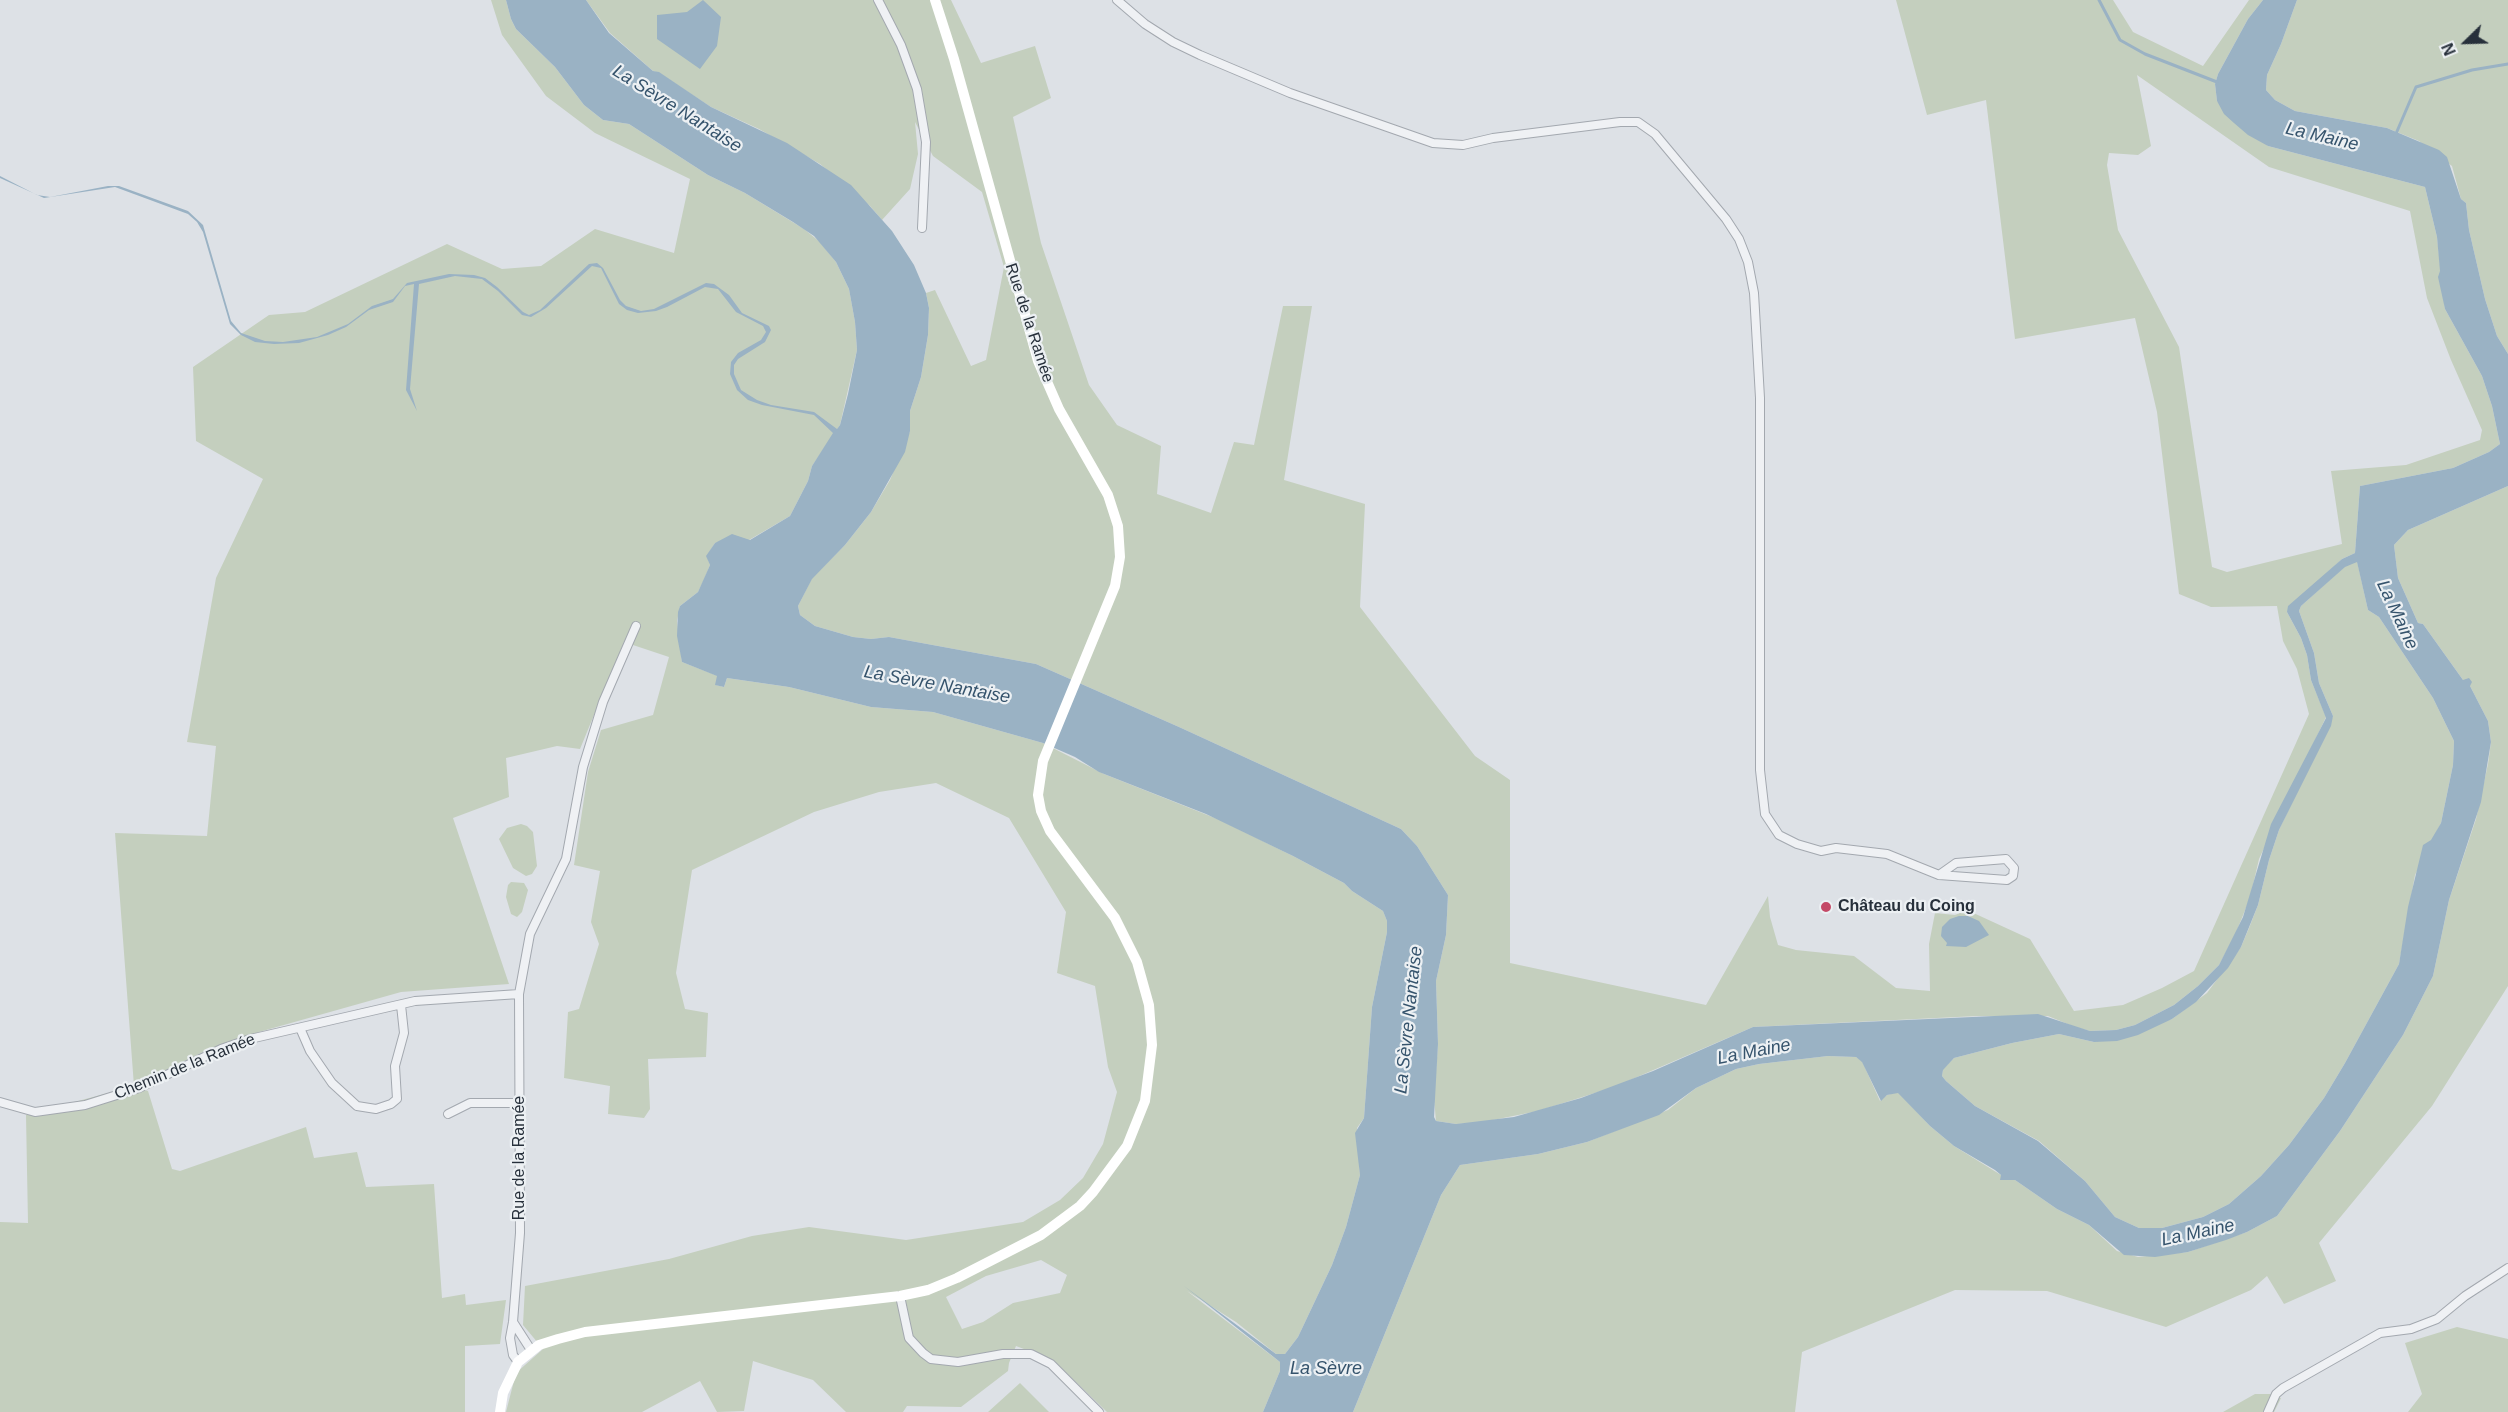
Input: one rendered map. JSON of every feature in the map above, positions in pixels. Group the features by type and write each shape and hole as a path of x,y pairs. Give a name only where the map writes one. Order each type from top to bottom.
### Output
{"main road":[{"name":"Rue de la Ramée","path":"531,1350 548,1342 585,1332 900,1296 928,1290 957,1278 1041,1235 1067,1217 1093,1192 1121,1154 1130,1138 1144,1101 1152,1045 1149,1005 1137,962 1115,918 1057,842 1045,822 1038,795 1043,760 1114,586 1120,556 1117,519 1108,495 1059,409 1038,361 954,59 935,0"},
{"path":"500,1412 503,1393 518,1362 531,1350"}],"street":[{"path":"878,0 902,45 917,89 926,142 922,228"},
{"path":"1118,0 1145,24 1173,42 1200,55 1290,93 1433,142 1463,145 1493,138 1620,122 1638,122 1655,134 1726,219 1748,262 1754,293 1760,398 1760,770 1765,814 1779,835 1797,844 1821,851 1836,848 1887,854 1939,875 2007,880 2013,876 2014,868 2006,859 1956,863 1939,875"},
{"name":"Rue de la Ramée","path":"518,1362 513,1355 510,1338 520,1233 519,994 530,934 566,859 583,767 603,702 636,626"},
{"name":"Chemin de la Ramée","path":"0,1102 35,1112 85,1105 139,1088 221,1049 250,1039 415,1001 519,994"},
{"path":"300,1028 310,1051 332,1083 357,1106 376,1108 391,1104 397,1099 396,1066 404,1033 401,1005"},
{"path":"448,1114 470,1103 520,1103"},
{"path":"2268,1412 2276,1394 2283,1388 2380,1333 2412,1329 2437,1319 2508,1268"},
{"path":"900,1296 909,1338 922,1353 932,1359 958,1362 1004,1354 1031,1354 1051,1364 1099,1412"},
{"path":"513,1322 531,1350"}],"green space":[{"path":"491,0 506,0 516,29 555,67 584,105 603,120 629,124 708,175 745,193 804,229 820,242 836,262 849,289 857,350 840,425 812,466 808,481 790,516 749,540 715,543 707,556 710,565 698,592 680,606 677,621 682,662 718,676 716,685 724,687 727,678 789,687 871,707 933,712 1043,743 1104,774 1220,820 1293,856 1344,883 1352,891 1383,911 1387,921 1387,932 1372,1007 1364,1118 1357,1128 1360,1175 1346,1227 1332,1265 1298,1337 1285,1354 1276,1354 1236,1322 1187,1291 1280,1362 1280,1371 1263,1412 1107,1412 1053,1360 1016,1346 1008,1371 961,1407 907,1406 903,1412 846,1412 813,1380 753,1361 744,1411 717,1412 700,1381 642,1412 506,1412 516,1373 543,1349 523,1325 525,1286 669,1259 752,1236 809,1227 906,1240 1023,1222 1060,1200 1083,1178 1103,1144 1117,1092 1108,1067 1095,986 1057,973 1066,912 1009,818 936,783 879,792 814,812 692,870 676,973 685,1009 708,1013 706,1057 648,1059 650,1109 644,1118 608,1114 610,1086 564,1078 568,1012 579,1009 599,944 591,922 600,871 574,865 588,772 601,730 653,715 669,657 624,642 580,749 557,746 506,758 509,797 453,818 509,984 401,992 259,1032 209,1049 134,1086 115,833 207,836 216,746 187,742 216,578 263,479 196,441 193,367 269,315 305,312 447,244 502,269 541,266 595,229 674,253 690,179 595,133 546,96 502,35","holes":["1041,1260 1067,1275 1060,1293 1013,1303 983,1322 962,1329 946,1297 986,1276"]},
{"path":"586,0 951,0 981,63 1035,46 1051,98 1013,117 1041,243 1089,385 1117,425 1161,446 1157,494 1211,513 1234,442 1254,445 1283,306 1312,306 1284,480 1365,504 1360,607 1475,756 1510,780 1510,963 1706,1005 1768,896 1770,917 1778,945 1796,950 1854,956 1896,988 1930,991 1929,944 1935,913 1955,915 1967,910 2030,939 2074,1011 2123,1005 2194,971 2309,714 2297,669 2283,641 2277,606 2211,607 2179,594 2157,412 2135,318 2015,339 1986,100 1927,115 1896,0 2113,0 2133,32 2203,66 2249,0 2263,0 2248,19 2218,74 2215,84 2217,101 2268,146 2425,187 2437,237 2445,309 2482,376 2492,406 2500,444 2489,452 2453,468 2360,486 2355,553 2342,559 2287,612 2301,638 2307,655 2311,680 2326,717 2259,859 2250,898 2235,935 2219,965 2174,1005 2135,1025 2116,1030 2090,1031 2048,1016 1977,1016 1753,1027 1614,1087 1538,1111 1478,1123 1456,1124 1436,1121 1434,1098 1438,1044 1436,981 1446,935 1448,895 1417,846 1401,829 1036,664 889,637 871,639 853,637 815,626 800,615 798,606 812,578 845,545 871,512 890,480 910,431 910,411 921,377 928,335 929,308 926,293 935,290 971,366 986,360 1004,267 982,192 933,156 915,122 918,154 910,189 882,220 870,206 820,164 759,129 711,107 653,71 610,33","holes":["2137,75 2269,167 2410,211 2427,298 2482,430 2480,440 2406,465 2331,471 2342,544 2227,572 2212,567 2179,347 2118,230 2107,165 2109,153 2138,155 2151,146"]},
{"path":"2297,0 2508,0 2508,354 2497,336 2485,299 2469,230 2466,203 2461,199 2452,166 2419,141 2387,128 2295,111 2275,100 2266,90 2267,75"},
{"path":"2508,486 2508,986 2432,1106 2319,1243 2336,1281 2284,1304 2267,1276 2251,1290 2166,1327 2047,1291 1955,1290 1802,1352 1795,1412 1353,1412 1441,1195 1460,1165 1538,1154 1587,1142 1668,1110 1696,1088 1736,1069 1759,1064 1828,1056 1856,1057 1862,1061 1880,1101 1887,1095 1898,1092 1930,1126 1954,1146 2001,1175 2015,1180 2057,1209 2089,1225 2117,1251 2138,1257 2188,1252 2247,1232 2277,1216 2340,1131 2403,1035 2433,976 2449,900 2476,819 2488,764 2491,742 2488,721 2470,686 2463,680 2423,624 2418,623 2398,578 2394,545 2408,530"},
{"path":"2357,561 2368,610 2379,617 2433,698 2454,741 2453,765 2441,823 2415,875 2399,964 2324,1098 2289,1145 2261,1176 2229,1204 2203,1217 2162,1228 2139,1228 2115,1217 2085,1181 2039,1141 1975,1106 1946,1081 1942,1076 1943,1069 1954,1058 2059,1034 2094,1042 2172,1019 2207,993 2241,947 2258,905 2279,830 2333,716 2319,683 2314,653 2299,611 2301,606 2345,566"},
{"path":"521,824 533,832 537,866 532,874 526,876 513,868 499,839 507,828"},
{"path":"511,882 524,883 528,890 522,912 517,917 511,914 506,897 508,885"},
{"path":"134,1086 148,1091 172,1169 180,1171 306,1127 314,1158 357,1152 366,1187 434,1184 442,1298 465,1294 466,1305 506,1300 500,1344 465,1346 465,1412 0,1412 0,1222 28,1223 26,1115"},
{"path":"2457,1327 2508,1339 2508,1412 2408,1412 2422,1394 2405,1343"},
{"path":"1020,1383 1049,1412 988,1412"},
{"path":"2255,1394 2270,1394 2281,1398 2274,1412 2223,1412"}],"water":[{"path":"506,0 586,0 609,33 653,71 659,72 711,107 787,143 851,185 892,231 914,265 926,293 929,308 928,335 921,377 910,411 910,431 905,452 871,512 845,545 812,579 798,606 800,615 815,626 853,637 871,639 889,637 1036,664 1401,829 1417,846 1448,895 1446,935 1436,981 1438,1044 1434,1117 1436,1121 1456,1124 1514,1117 1581,1098 1653,1071 1753,1027 2038,1014 2090,1031 2116,1030 2135,1025 2174,1005 2219,965 2243,917 2271,824 2326,718 2311,680 2307,655 2301,638 2287,612 2288,606 2342,559 2355,553 2360,486 2453,468 2489,452 2500,444 2492,406 2482,376 2445,309 2438,277 2440,271 2437,237 2425,187 2268,146 2248,135 2234,123 2224,114 2217,101 2215,84 2218,74 2248,19 2263,0 2297,0 2267,75 2266,90 2275,100 2295,111 2387,128 2439,150 2447,157 2461,199 2466,203 2469,230 2485,299 2497,336 2508,354 2508,486 2408,530 2394,545 2398,578 2418,623 2423,624 2463,680 2469,678 2472,682 2470,686 2488,721 2491,742 2481,802 2449,900 2433,976 2403,1035 2340,1131 2277,1216 2226,1240 2188,1252 2155,1257 2124,1255 2089,1225 2057,1209 2015,1180 2000,1180 2001,1175 1954,1146 1930,1126 1898,1093 1887,1095 1881,1101 1862,1062 1856,1057 1828,1056 1759,1064 1736,1069 1696,1088 1659,1115 1587,1142 1538,1154 1460,1165 1441,1195 1353,1412 1263,1412 1280,1371 1280,1362 1184,1286 1276,1354 1285,1354 1298,1337 1332,1265 1346,1227 1360,1175 1355,1133 1364,1118 1372,1007 1387,932 1387,921 1383,911 1352,891 1344,883 1293,856 1206,814 1099,772 1075,757 1043,743 933,712 871,707 789,687 727,678 724,687 715,685 717,676 682,662 677,636 678,612 680,606 698,592 710,565 706,556 715,543 732,534 750,540 790,516 808,481 812,466 833,433 814,415 762,405 748,400 737,390 730,374 731,362 738,353 761,340 766,332 763,326 736,312 718,289 705,287 667,307 638,313 627,310 619,304 601,268 592,266 546,308 531,317 522,315 482,279 455,276 419,284 410,389 417,411 406,390 414,284 405,286 393,302 369,310 346,327 328,335 299,343 255,342 241,335 230,324 203,232 188,214 115,187 44,198 38,195 50,197 119,186 188,211 203,225 231,321 241,333 265,341 283,342 317,337 348,324 372,306 393,299 407,283 449,274 485,278 529,315 540,310 589,264 597,263 603,268 620,300 626,306 641,311 654,309 706,283 714,284 729,295 742,313 769,326 771,330 765,342 738,359 734,365 734,374 741,390 771,405 814,412 837,429 848,394 857,350 849,289 836,262 814,236 793,222 745,193 708,175 629,124 603,120 584,105 555,67 516,29","holes":["2357,562 2368,610 2379,617 2433,698 2454,741 2453,765 2441,823 2431,840 2423,845 2408,907 2399,964 2324,1098 2289,1145 2261,1176 2229,1204 2203,1217 2162,1228 2139,1228 2115,1217 2085,1181 2038,1141 1975,1106 1946,1081 1942,1076 1943,1070 1954,1058 2059,1034 2094,1042 2117,1041 2138,1035 2172,1019 2196,1002 2228,968 2241,947 2258,905 2279,830 2331,726 2333,716 2319,683 2314,653 2299,611 2301,606 2345,567"]},
{"path":"703,0 721,17 717,46 700,69 657,39 657,15 687,12"},
{"path":"0,176 34,193 0,178"},
{"path":"1968,916 1979,921 1989,935 1966,947 1946,946 1947,943 1941,936 1942,927 1950,919"}],"waterway":[{"path":"2099,0 2120,40 2145,54 2217,82"},
{"path":"2395,136 2416,87 2472,70 2508,64"}],"place":[{"name":"Château du Coing","path":"1826,907"}],"water label":[{"name":"La Sèvre Nantaise","path":"677,109"},
{"name":"La Maine","path":"2322,137"},
{"name":"La Maine","path":"2397,615"},
{"name":"La Sèvre Nantaise","path":"937,685"},
{"name":"La Sèvre Nantaise","path":"1409,1020"},
{"name":"La Maine","path":"1754,1052"},
{"name":"La Maine","path":"2198,1233"},
{"name":"La Sèvre","path":"1326,1369"}]}
